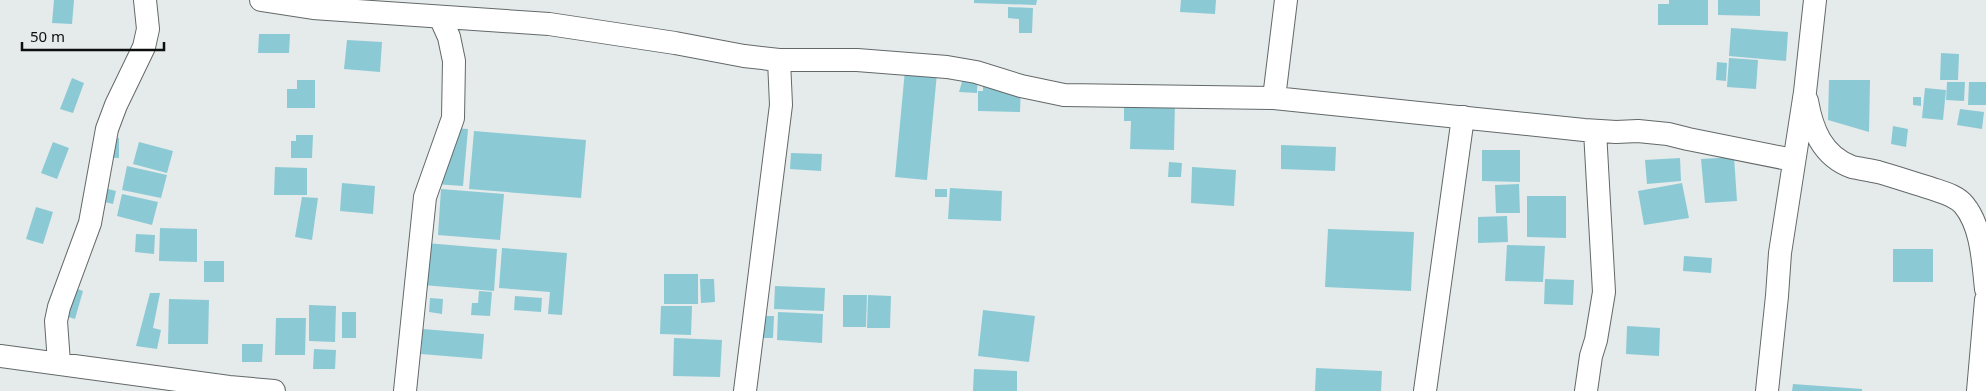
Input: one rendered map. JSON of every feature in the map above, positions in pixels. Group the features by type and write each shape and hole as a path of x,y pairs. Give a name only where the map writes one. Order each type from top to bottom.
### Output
{"street":[{"path":"58,363 56,321 59,307 90,223 107,129 144,47 148,29 145,0"},
{"path":"261,0 440,17 549,24 779,60 857,60 947,67 976,72 1022,86 1064,95 1274,98 1596,131 1638,131 1668,134 1793,160"},
{"path":"1274,98 1286,0"},
{"path":"1767,391 1780,253 1805,92 1815,0"},
{"path":"405,391 425,197 453,118 454,61 449,37 440,17"},
{"path":"745,391 781,105 779,60"},
{"path":"1805,92 1811,122 1818,138 1832,155 1852,166 1951,195 1964,205 1975,225 1982,254 1986,289"},
{"path":"1425,391 1464,118"},
{"path":"1586,391 1604,292 1596,131"},
{"path":"1978,391 1986,300"},
{"path":"0,356 229,387 274,391"}],"building":[{"path":"54,0 74,0 72,24 52,23"},
{"path":"974,0 1037,0 1036,5 974,3"},
{"path":"1181,0 1216,0 1215,14 1180,12"},
{"path":"1669,0 1708,0 1708,25 1658,25 1658,4 1669,4"},
{"path":"1718,0 1760,0 1760,16 1718,15"},
{"path":"1008,7 1033,8 1032,33 1019,33 1019,19 1008,18"},
{"path":"1731,28 1788,32 1786,61 1729,56"},
{"path":"259,34 290,34 289,53 258,53"},
{"path":"347,40 382,42 380,72 344,69"},
{"path":"1941,53 1959,54 1958,80 1940,80"},
{"path":"1729,58 1758,60 1756,89 1727,87"},
{"path":"1717,62 1727,63 1726,81 1716,80"},
{"path":"905,70 937,73 927,180 895,177"},
{"path":"978,70 977,93 959,92 965,72"},
{"path":"72,78 84,83 73,113 60,109"},
{"path":"297,80 315,80 315,108 287,108 287,89 297,89"},
{"path":"983,80 1021,81 1020,112 978,111 978,91 983,91"},
{"path":"1829,80 1870,80 1869,132 1828,120"},
{"path":"1947,82 1965,82 1964,101 1946,100"},
{"path":"1969,82 1986,82 1986,105 1968,105"},
{"path":"1925,88 1946,90 1943,120 1922,118"},
{"path":"1913,97 1921,97 1921,106 1913,105"},
{"path":"1124,99 1175,101 1174,150 1130,149 1131,121 1124,121"},
{"path":"1960,109 1984,112 1982,129 1957,125"},
{"path":"1893,126 1908,129 1906,147 1891,144"},
{"path":"438,127 468,129 463,186 434,184"},
{"path":"474,131 586,140 581,198 469,189"},
{"path":"296,135 313,135 312,158 291,158 291,141 296,141"},
{"path":"99,137 119,138 119,158 99,157"},
{"path":"53,142 69,148 57,179 41,173"},
{"path":"139,142 173,151 167,173 133,164"},
{"path":"1281,145 1336,147 1335,171 1281,169"},
{"path":"1482,150 1520,150 1520,182 1482,181"},
{"path":"791,153 822,154 821,171 790,169"},
{"path":"1734,157 1737,201 1705,203 1701,159"},
{"path":"1680,158 1681,181 1647,184 1645,160"},
{"path":"1169,162 1182,163 1181,177 1168,177"},
{"path":"127,166 167,175 161,198 122,190"},
{"path":"275,167 307,168 307,195 274,195"},
{"path":"1192,167 1236,170 1234,206 1191,203"},
{"path":"342,183 375,186 373,214 340,211"},
{"path":"1682,183 1689,218 1644,225 1638,191"},
{"path":"1519,184 1520,213 1496,213 1495,185"},
{"path":"96,186 116,191 113,204 92,199"},
{"path":"950,188 1002,191 1001,221 948,219"},
{"path":"441,189 504,194 500,240 438,235"},
{"path":"935,189 947,189 947,197 935,197"},
{"path":"122,194 158,202 152,225 117,216"},
{"path":"1527,196 1566,196 1566,238 1527,237"},
{"path":"302,197 318,198 312,240 295,237"},
{"path":"36,207 53,212 43,244 26,239"},
{"path":"1507,216 1508,242 1478,243 1478,217"},
{"path":"160,228 197,229 197,262 159,261"},
{"path":"1328,229 1414,232 1411,291 1325,287"},
{"path":"136,234 155,235 154,254 135,252"},
{"path":"426,243 497,249 494,291 423,285"},
{"path":"1507,245 1545,246 1543,282 1505,281"},
{"path":"502,248 567,253 562,315 548,314 550,292 499,288"},
{"path":"1893,249 1933,249 1933,282 1893,282"},
{"path":"1684,256 1712,258 1711,273 1683,271"},
{"path":"204,261 224,261 224,282 204,282"},
{"path":"664,274 698,274 698,304 664,304"},
{"path":"700,279 714,279 715,302 701,303"},
{"path":"1545,279 1574,280 1573,305 1544,304"},
{"path":"775,286 825,288 824,311 774,309"},
{"path":"72,287 83,291 75,319 65,316"},
{"path":"479,291 492,292 490,316 471,315 472,303 478,303"},
{"path":"150,293 160,293 153,328 161,330 157,349 136,346"},
{"path":"843,295 867,295 866,327 843,327"},
{"path":"868,295 891,296 890,328 867,328"},
{"path":"515,296 542,298 541,312 514,310"},
{"path":"430,298 443,299 442,314 429,312"},
{"path":"169,299 209,300 208,344 168,344"},
{"path":"309,305 336,306 335,342 309,341"},
{"path":"661,306 692,306 691,335 660,334"},
{"path":"983,310 1035,316 1029,362 978,356"},
{"path":"342,312 356,312 356,338 342,338"},
{"path":"778,312 823,314 822,343 777,340"},
{"path":"758,316 774,316 773,338 757,338"},
{"path":"276,318 306,318 305,355 275,355"},
{"path":"1627,326 1660,328 1659,356 1626,354"},
{"path":"423,329 484,334 482,359 421,354"},
{"path":"674,338 722,340 720,377 673,376"},
{"path":"242,344 263,344 262,362 242,362"},
{"path":"314,349 336,350 335,369 313,369"},
{"path":"1316,368 1382,371 1381,391 1315,391"},
{"path":"974,369 1017,371 1017,391 973,391"},
{"path":"1793,384 1862,389 1862,391 1792,391"}]}
